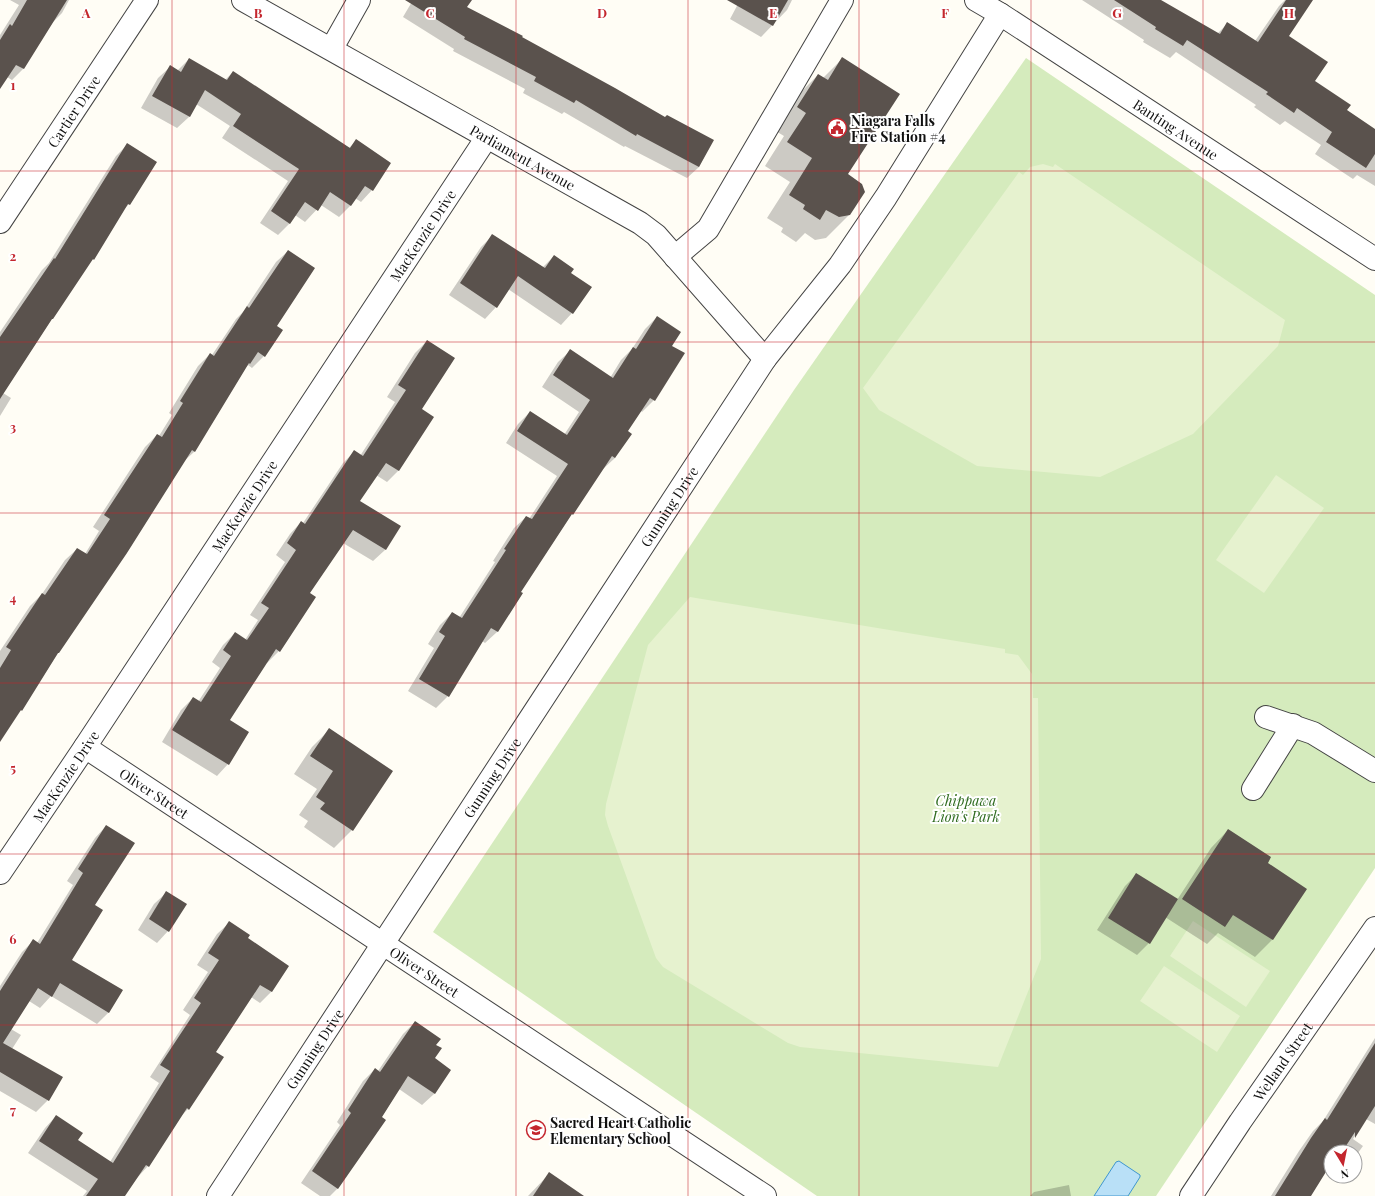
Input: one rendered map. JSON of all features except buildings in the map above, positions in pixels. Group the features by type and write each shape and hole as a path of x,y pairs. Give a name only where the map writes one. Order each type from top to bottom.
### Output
{"street":[{"name":"Cartier Drive","path":"0,222 147,0"},
{"name":"Parliament Avenue","path":"243,0 332,48 640,223 656,235 766,359"},
{"path":"332,48 359,0"},
{"path":"675,256 708,229 842,0"},
{"name":"Banting Avenue","path":"976,0 1000,14 1375,259"},
{"name":"Gunning Drive","path":"218,1196 766,359 840,265 886,197 1000,14"},
{"name":"MacKenzie Drive","path":"0,873 85,747 487,137"},
{"path":"1266,717 1312,733 1375,771"},
{"path":"1253,790 1292,726"},
{"name":"Oliver Street","path":"85,747 765,1196"},
{"name":"Welland Street","path":"1191,1196 1240,1122 1375,928"}],"green space":[{"name":"Chippawa Lion's Park","path":"1026,58 1375,295 1375,868 1156,1196 817,1196 433,932 794,390"},
{"path":"1043,164 1053,167 1055,164 1285,320 1278,346 1193,434 1100,477 977,466 879,410 863,388 1019,172 1023,175 1030,167"},
{"path":"1276,475 1324,508 1264,593 1216,560"},
{"path":"690,597 1005,649 1005,653 1018,655 1032,674 1033,698 1038,698 1041,959 998,1067 800,1047 788,1043 663,967 656,958 608,826 605,815 606,804 648,645"},
{"path":"1193,921 1270,971 1246,1007 1170,956"},
{"path":"1164,966 1240,1016 1217,1052 1140,1001"}],"water":[{"path":"1119,1161 1140,1175 1128,1196 1094,1196 1116,1162"}],"place":[{"name":"Niagara Falls Fire Station #4","path":"837,128"},
{"name":"Sacred Heart Catholic Elementary School","path":"536,1130"}]}
